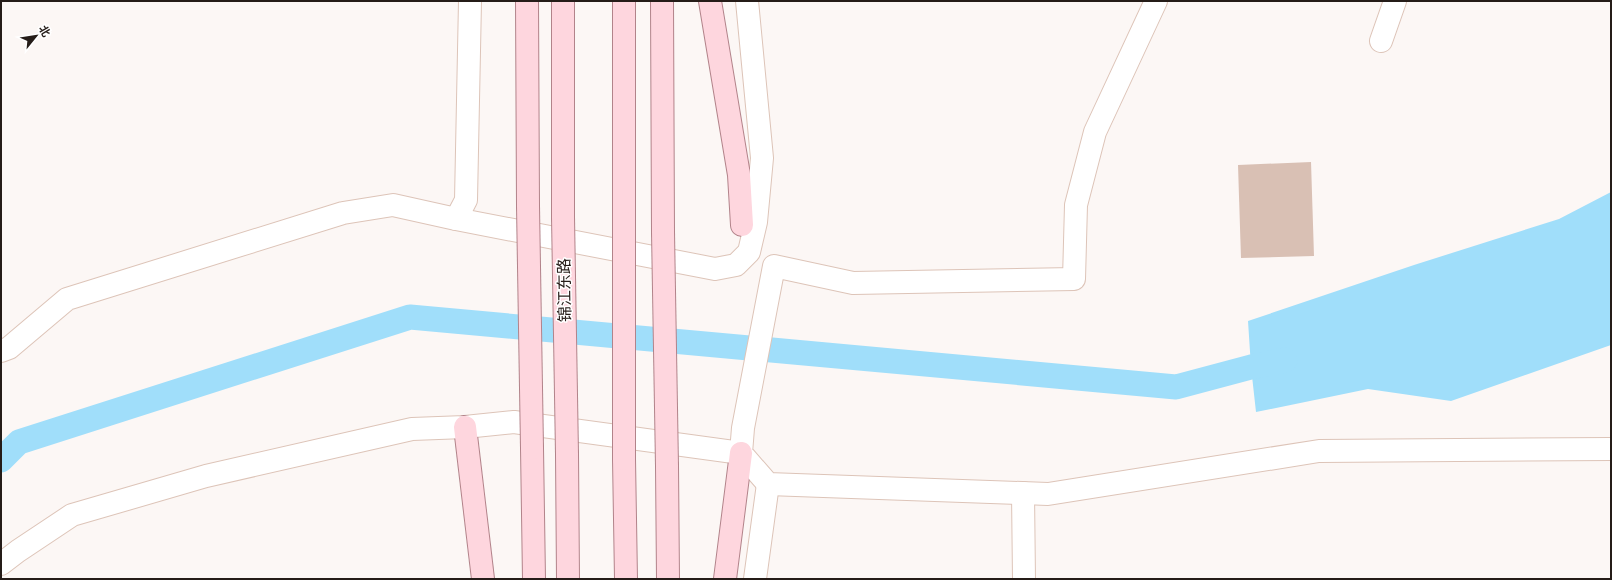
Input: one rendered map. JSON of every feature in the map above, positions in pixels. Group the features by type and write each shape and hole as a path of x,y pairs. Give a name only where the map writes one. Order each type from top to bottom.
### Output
{"main road":[{"path":"527,1 528,206 534,579"},
{"name":"锦江东路","path":"563,1 563,217 568,579"},
{"path":"624,1 624,460 626,579"},
{"path":"662,1 663,232 668,579"},
{"path":"710,1 739,175 742,225"},
{"path":"465,427 483,579"},
{"path":"725,579 740,454"}],"street":[{"path":"456,219 466,200 470,1"},
{"path":"1,351 9,348 66,299 343,213 393,205 456,219 715,269 736,265 749,252 756,222 762,158 747,1"},
{"path":"742,225 749,252 774,266 853,283 1074,279 1076,205 1095,132 1156,1"},
{"path":"1381,41 1395,1"},
{"path":"740,454 743,428 774,266"},
{"path":"1,564 72,515 206,476 412,429 465,427 514,422 740,454 768,484 1023,494 1048,494 1319,451 1611,449"},
{"path":"755,579 768,484"},
{"path":"1023,494 1024,579"}],"water":[{"path":"1611,192 1611,345 1451,401 1368,389 1256,412 1248,321 1414,265 1559,219"}],"building":[{"path":"1311,162 1314,256 1241,258 1238,165"}],"waterway":[{"path":"1,460 19,442 410,317 1176,387 1251,367 1285,360"}]}
